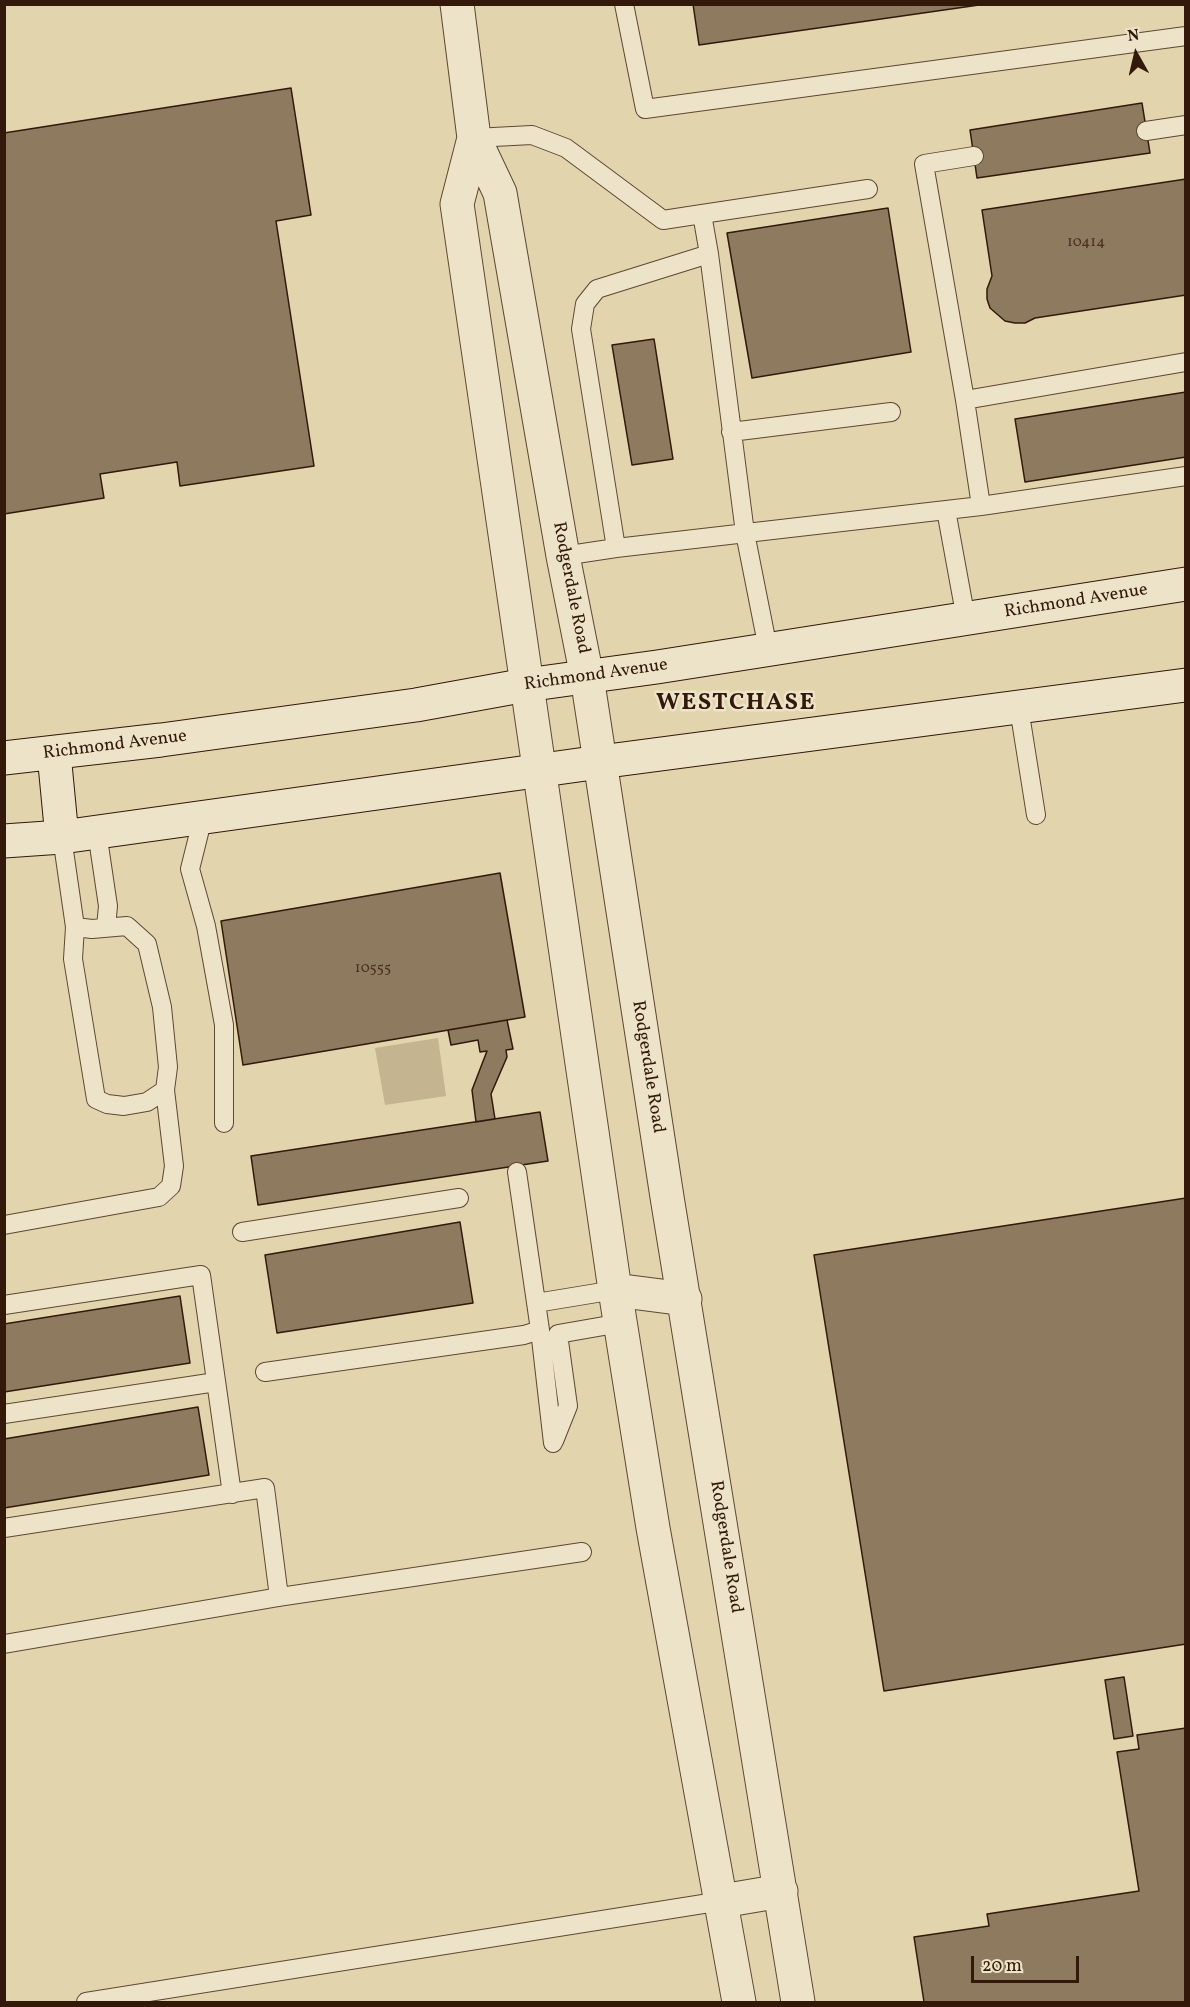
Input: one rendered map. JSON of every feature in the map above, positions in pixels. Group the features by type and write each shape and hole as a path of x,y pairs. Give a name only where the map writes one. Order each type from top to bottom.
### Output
{"street":[{"name":"Rodgerdale Road","path":"457,4 474,138 500,194 563,556 587,677 667,1197 798,2002"},
{"name":"Rodgerdale Road","path":"474,138 457,204 615,1290 653,1528 739,2002"},
{"name":"Richmond Avenue","path":"4,759 416,705 526,685 768,650 1185,584"},
{"path":"4,841 62,837 600,762 1185,685"},
{"path":"54,754 62,837"},
{"path":"615,1290 685,1299"},
{"path":"722,1901 781,1892"}],"lane":[{"path":"624,4 645,109 1185,36"},
{"path":"1146,131 1185,125"},
{"path":"474,138 532,135 566,148 663,220 868,189"},
{"path":"974,156 924,164 981,506"},
{"path":"702,214 745,532 768,650"},
{"path":"616,548 581,329 585,304 597,289 709,254"},
{"path":"965,400 1185,362"},
{"path":"731,432 891,412"},
{"path":"563,556 745,532 981,506 1185,476"},
{"path":"946,510 966,619"},
{"path":"1019,708 1036,815"},
{"path":"203,817 190,869 206,926 224,1025 224,1122"},
{"path":"97,832 108,906 106,927"},
{"path":"62,837 75,927 73,959 96,1099 107,1104 124,1106 147,1102 165,1090"},
{"path":"4,1225 159,1197 171,1186 174,1166 165,1090 168,1067 162,1007 147,944 127,926 92,929 75,927"},
{"path":"517,1172 554,1443 568,1406 558,1334 621,1323"},
{"path":"242,1232 459,1198"},
{"path":"4,1305 201,1275 232,1494"},
{"path":"536,1303 615,1290"},
{"path":"265,1372 524,1335 540,1330"},
{"path":"4,1414 216,1382"},
{"path":"4,1528 265,1488 279,1597"},
{"path":"4,1644 279,1597 582,1552"},
{"path":"86,2002 722,1901"}],"shaded area":[{"path":"438,1038 446,1096 385,1105 375,1048"}],"building":[{"path":"693,4 986,4 699,45"},
{"path":"291,88 311,215 276,221 314,466 180,486 177,462 100,474 104,498 4,514 4,133"},
{"path":"1142,103 1150,153 977,178 970,130"},
{"path":"1186,179 1186,295 1035,318 1025,323 1005,321 990,308 987,289 992,276 982,210"},
{"path":"888,208 911,352 752,378 727,233"},
{"path":"654,339 673,459 632,465 612,345"},
{"path":"1186,392 1186,457 1025,482 1015,419"},
{"path":"500,873 525,1017 243,1065 221,921"},
{"path":"507,1020 513,1049 506,1050 507,1057 491,1094 495,1119 476,1122 472,1090 487,1051 480,1052 478,1040 451,1045 448,1030"},
{"path":"540,1112 548,1161 258,1205 251,1156"},
{"path":"1186,1198 1186,1644 884,1691 814,1255"},
{"path":"460,1222 473,1303 277,1333 265,1255"},
{"path":"180,1296 190,1363 4,1392 4,1324"},
{"path":"198,1407 209,1475 4,1508 4,1439"},
{"path":"1124,1677 1133,1736 1114,1739 1105,1680"},
{"path":"1186,1728 1186,2002 924,2002 914,1937 989,1926 987,1914 1139,1891 1117,1752 1139,1749 1137,1735"}],"district":[{"name":"WESTCHASE","path":"736,705"}]}
